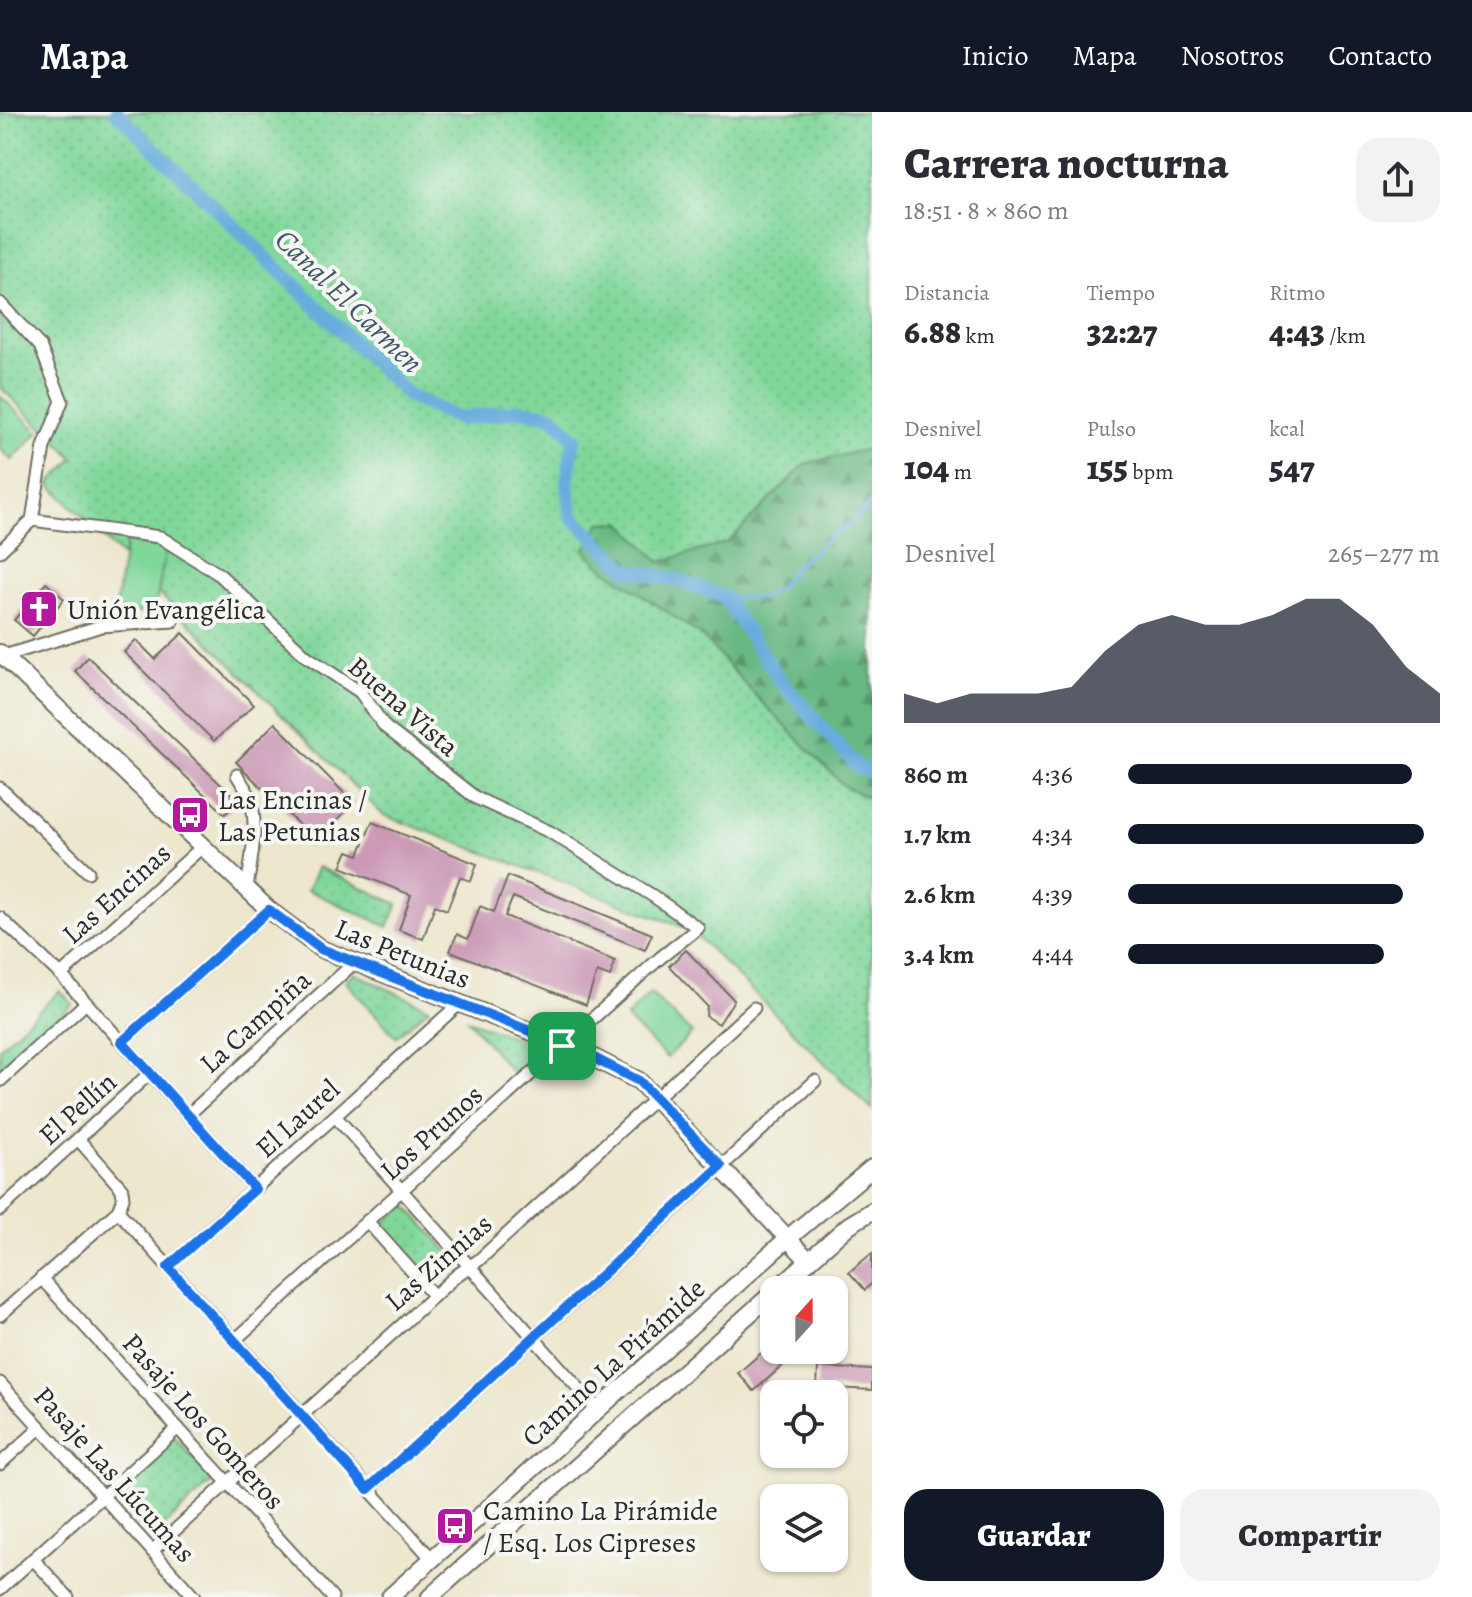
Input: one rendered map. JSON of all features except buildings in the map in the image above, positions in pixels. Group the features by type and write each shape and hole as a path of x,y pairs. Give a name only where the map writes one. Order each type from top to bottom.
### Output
{"street":[{"path":"0,303 40,346 62,401 44,447 32,520 0,551"},
{"name":"Buena Vista","path":"32,520 160,537 220,575 306,656 360,692 385,727 476,798 550,832 698,928 660,958"},
{"path":"2,655 101,626 173,621"},
{"name":"Las Petunias","path":"2,655 269,910 311,943 354,963 578,1050 630,1076 657,1097 809,1261"},
{"path":"237,775 250,797 252,818 253,846 247,888"},
{"path":"0,788 88,872"},
{"name":"Las Encinas","path":"61,975 203,846"},
{"path":"122,1042 269,910"},
{"path":"0,918 61,975 255,1189"},
{"name":"Los Prunos","path":"235,1340 660,958"},
{"name":"La Campiña","path":"188,1115 354,963"},
{"path":"0,1081 86,1003"},
{"name":"El Laurel","path":"168,1267 459,1004"},
{"name":"Las Zinnias","path":"152,1551 754,1008"},
{"name":"El Pellín","path":"0,1210 150,1073"},
{"path":"368,1489 815,1081"},
{"path":"335,1116 598,1410"},
{"path":"0,1315 118,1211 123,1198 122,1189 78,1139"},
{"name":"Camino La Pirámide","path":"390,1597 787,1239 872,1168"},
{"path":"118,1211 433,1560"},
{"name":"Camino La Pirámide","path":"792,1276 849,1225 872,1211"},
{"path":"367,1221 434,1296"},
{"name":"Pasaje Los Gomeros","path":"41,1278 332,1597"},
{"name":"Camino La Pirámide","path":"430,1597 760,1304"},
{"name":"Pasaje Las Lúcumas","path":"0,1383 194,1597"},
{"path":"0,1464 40,1428"},
{"path":"0,1589 178,1428"},
{"path":"33,1559 68,1597"}],"green space":[{"path":"0,112 872,112 872,1110 691,930 383,815 49,484 74,458 0,387"},
{"path":"0,396 39,432 12,460 0,449"},
{"path":"872,448 872,799 845,787 702,636 604,569 584,550 600,523 621,522 660,562 728,542 805,464"},
{"path":"126,541 166,548 154,615 115,609"},
{"path":"318,867 398,904 388,927 307,890"},
{"path":"354,973 429,1008 396,1037 345,981"},
{"path":"60,991 73,1004 0,1072 0,1047"},
{"path":"650,993 692,1033 667,1058 626,1018"},
{"path":"468,1020 545,1049 514,1075"},
{"path":"405,1204 456,1260 432,1282 381,1226"},
{"path":"174,1437 214,1480 151,1538 111,1495"}],"waterway":[{"name":"Canal El Carmen","path":"116,112 410,397 460,419 520,410 553,416 574,439 567,482 572,517 626,569 681,581 724,597 782,683 858,767 872,773"},
{"path":"724,597 762,598 781,587 796,566 854,522 872,501"}],"place":[{"name":"Unión Evangélica","path":"39,609"},
{"name":"Las Encinas / Las Petunias","path":"190,815"},
{"name":"Camino La Pirámide / Esq. Los Cipreses","path":"455,1526"}],"route":[{"path":"269,910 321,949 562,1046 578,1050 639,1081 721,1166 368,1489 168,1267 255,1189 122,1042 269,910"}]}
